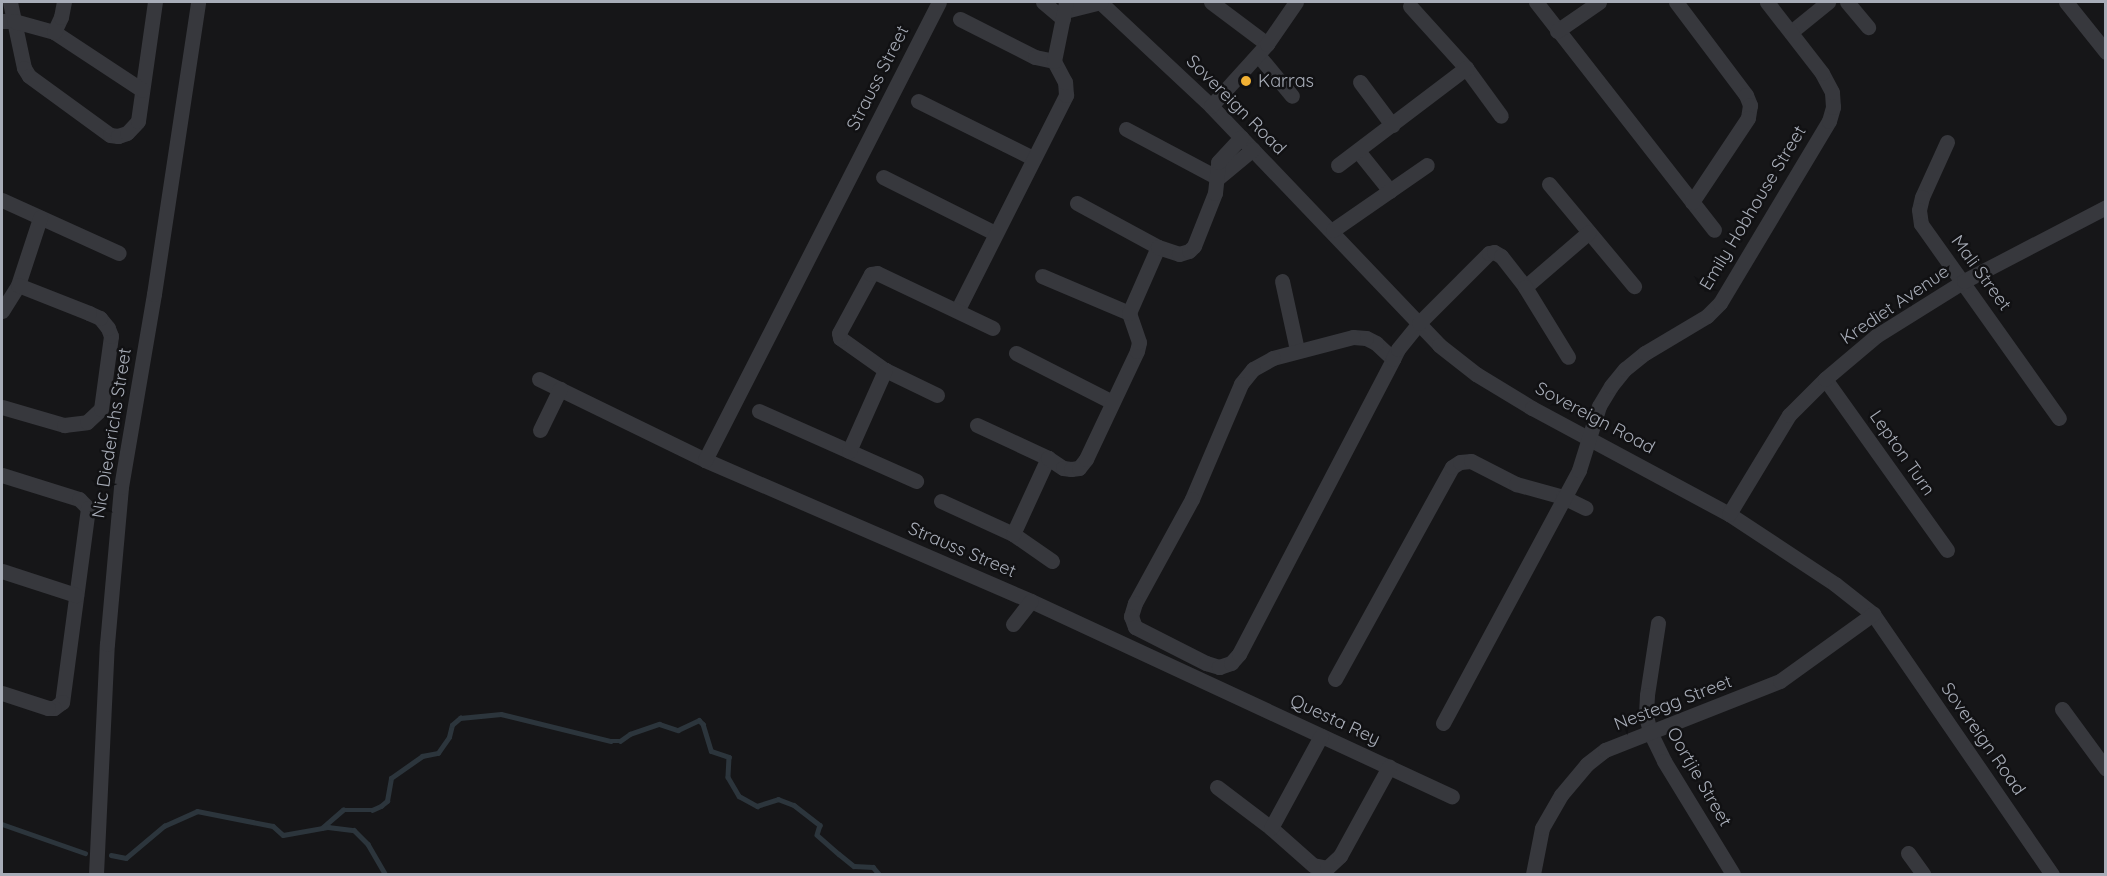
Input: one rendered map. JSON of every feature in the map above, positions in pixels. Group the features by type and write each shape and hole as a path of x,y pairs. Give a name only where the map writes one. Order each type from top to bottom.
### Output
{"street":[{"path":"10,2 8,21 24,68 29,76 110,135 127,133 138,121 155,2"},
{"path":"54,32 64,2"},
{"name":"Nic Diederichs Street","path":"96,874 107,644 121,487 154,294 198,2"},
{"name":"Strauss Street","path":"705,460 939,2"},
{"path":"1043,2 1064,11 1100,2"},
{"name":"Sovereign Road","path":"1100,2 1241,136 1439,345 1476,374 1532,408 1588,436 1729,514 1835,584 1873,614 2052,874"},
{"path":"1211,2 1263,50 1293,96"},
{"path":"1211,106 1263,50 1296,2"},
{"path":"1536,2 1714,230"},
{"path":"1557,31 1599,2"},
{"path":"1676,2 1746,95 1750,105 1748,118 1692,202"},
{"name":"Emily Hobhouse Street","path":"1443,723 1579,470 1599,406 1625,369 1645,353 1707,316 1720,303 1829,121 1833,108 1832,92 1822,73 1767,2"},
{"path":"1791,32 1828,2"},
{"path":"1847,2 1868,27"},
{"path":"2066,2 2106,52"},
{"path":"1410,6 1466,68 1501,116"},
{"path":"958,309 1066,95 1065,82 1054,61 1064,11"},
{"path":"960,19 1035,57 1054,61"},
{"path":"8,21 54,32 142,90"},
{"path":"1338,165 1466,68"},
{"path":"1360,82 1392,125"},
{"path":"918,101 1033,158"},
{"path":"1126,129 1218,178"},
{"path":"1077,203 1158,247 1179,254 1189,251 1194,246 1215,193 1219,159 1241,136"},
{"name":"Mali Street","path":"1947,142 1919,210 1921,224 1964,281 2059,418"},
{"path":"1218,178 1253,149"},
{"path":"1358,151 1390,191"},
{"path":"1332,230 1427,165"},
{"path":"883,177 995,233"},
{"path":"1549,184 1634,286"},
{"path":"2,200 119,253"},
{"name":"Krediet Avenue","path":"1729,514 1789,416 1825,379 1876,336 1964,281 2105,211"},
{"path":"2,311 18,285 40,218"},
{"path":"1525,287 1589,232"},
{"path":"977,425 1063,468 1079,468 1086,459 1139,342 1129,313 1158,247"},
{"path":"1393,359 1376,343 1366,338 1353,338 1297,350 1273,358 1253,369 1241,384 1192,499 1135,603 1131,616 1135,627 1206,663 1220,667 1231,663 1239,654 1393,359 1419,323 1489,254 1494,252 1501,256 1525,287 1568,357"},
{"path":"937,395 885,370 840,338 839,333 871,274 877,273 958,309 993,328"},
{"path":"1042,276 1129,313"},
{"path":"1282,281 1297,350"},
{"path":"2,407 64,425 87,422 101,409 111,336 100,318 18,285"},
{"path":"1016,353 1112,402"},
{"path":"849,451 885,370"},
{"name":"Strauss Street","path":"539,379 705,460 1031,601 1202,680"},
{"name":"Lepton Turn","path":"1825,379 1947,550"},
{"path":"540,430 560,389"},
{"path":"759,411 916,482"},
{"path":"1013,534 1048,459"},
{"path":"1335,679 1452,467 1460,462 1472,461 1516,484 1563,497 1586,508"},
{"path":"2,475 79,499 86,504 62,702 59,706 48,708 2,693"},
{"path":"941,501 1013,534 1052,561"},
{"path":"2,571 76,595"},
{"path":"1013,624 1031,601"},
{"name":"Nestegg Street","path":"1533,870 1542,828 1561,795 1587,764 1605,750 1780,681 1873,614"},
{"name":"Oortjie Street","path":"1658,623 1647,695 1646,716 1650,732 1664,761 1733,874"},
{"name":"Questa Rey","path":"1202,680 1452,795"},
{"path":"2062,709 2106,769"},
{"path":"1271,828 1321,736"},
{"path":"1217,787 1271,828 1313,866 1327,868 1340,856 1389,767"},
{"path":"1908,853 1923,874"}],"waterway":[{"path":"322,828 343,810 372,810 381,806 387,801 391,778 422,756 438,753 449,737 452,725 460,718 501,714 611,741 620,741 630,734 659,724 678,730 699,720 703,724 711,751 729,757 728,777 739,796 757,806 778,799 794,805 820,825 817,835 839,854 854,866 873,867 879,874"},
{"path":"111,855 126,858 164,826 197,811 273,826 283,835 328,827 354,830 368,844 385,874"},
{"path":"2,824 85,853"}],"place":[{"name":"Karras","path":"1246,81"}]}
